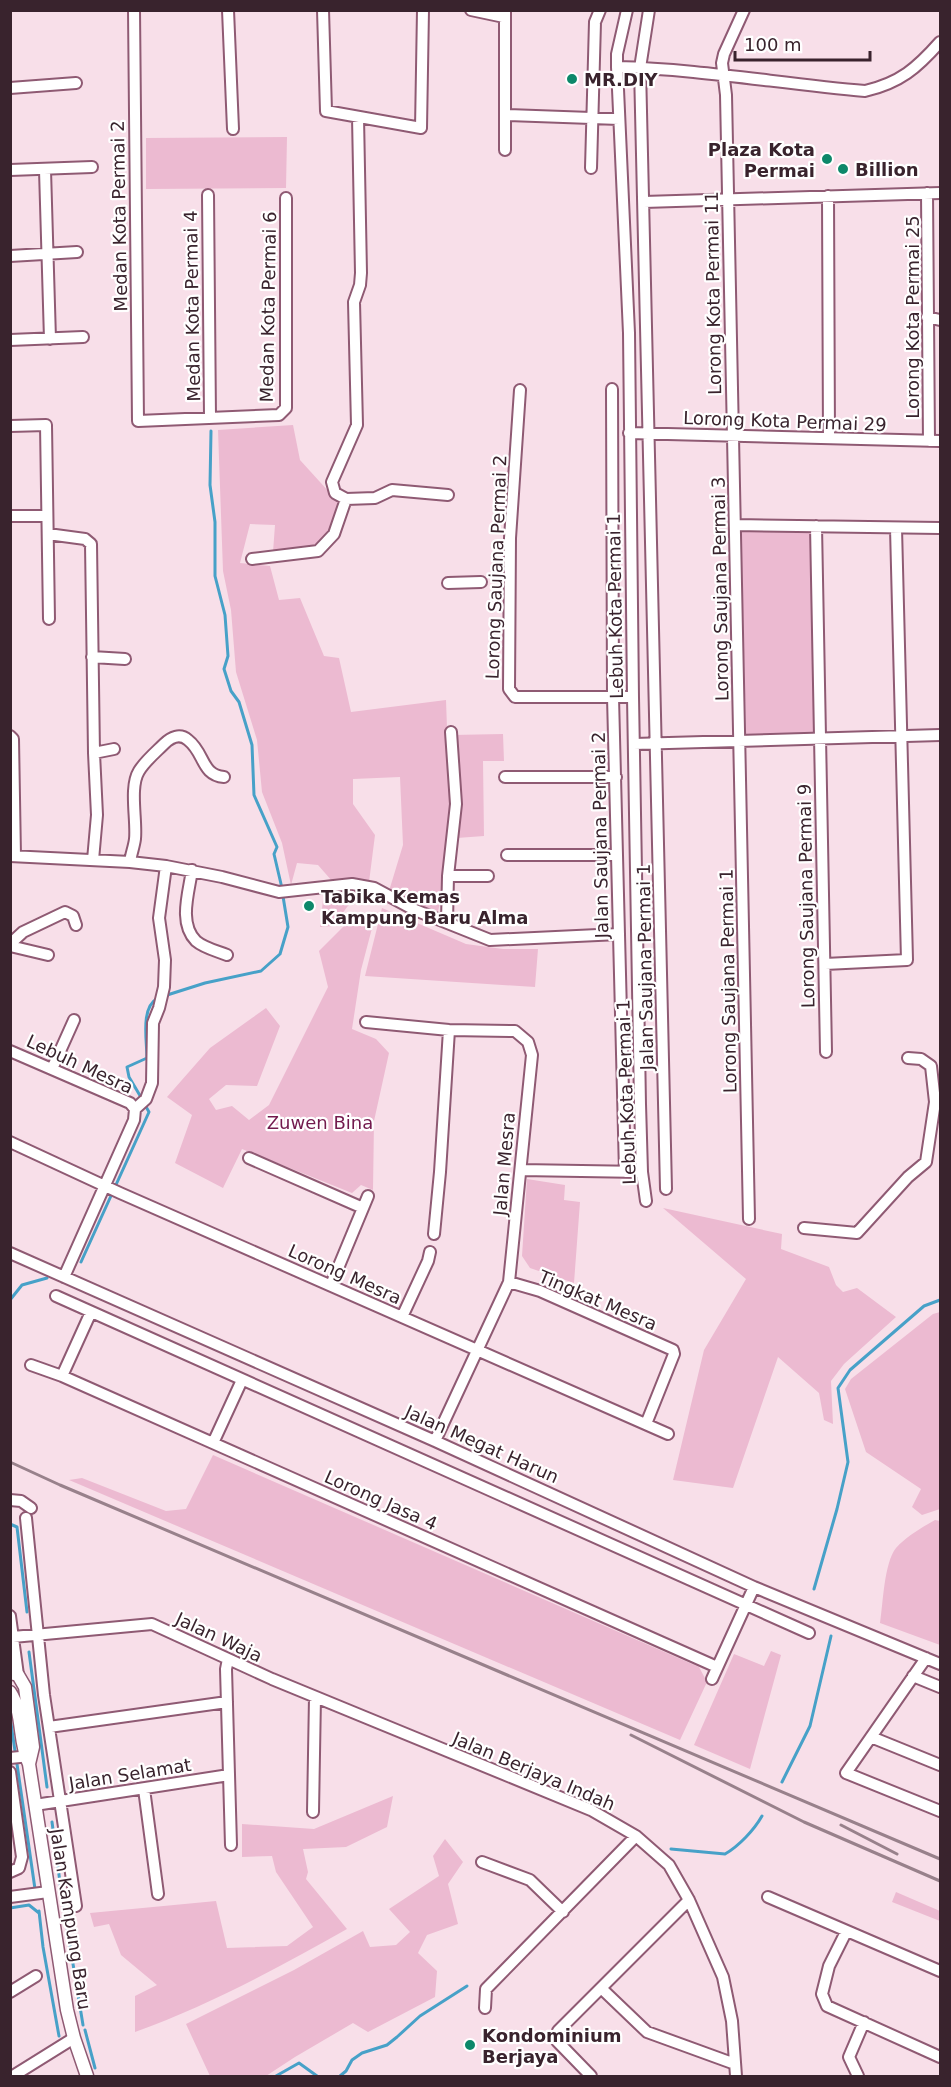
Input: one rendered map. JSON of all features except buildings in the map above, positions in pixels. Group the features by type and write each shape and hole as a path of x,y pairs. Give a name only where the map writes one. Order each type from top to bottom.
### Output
{"main road":[{"name":"Jalan Kampung Baru","path":"14,1674 24,1687 26,1697 33,1746 28,1759"},
{"name":"Jalan Kampung Baru","path":"11,1693 18,1705 28,1759 67,2010 87,2076"}],"street":[{"name":"Medan Kota Permai 2","path":"134,10 138,422 210,417"},
{"path":"228,10 232,129"},
{"path":"323,10 326,111 421,128 423,10"},
{"path":"471,10 505,14 505,150"},
{"path":"591,168 596,22 600,10"},
{"name":"Lebuh Kota Permai 1","path":"627,10 617,54 617,67 629,333 642,1172 646,1201"},
{"name":"Lebuh Kota Permai 1","path":"649,10 640,68 655,743"},
{"name":"Lorong Kota Permai 11","path":"733,435 726,94 723,74 724,54 744,10"},
{"path":"617,67 723,74 865,92 884,87 914,69 940,42"},
{"path":"10,88 76,83"},
{"path":"505,116 619,119"},
{"path":"358,117 360,285 354,302 357,425 332,482 335,493 346,499 375,498 392,490 448,495"},
{"path":"10,170 92,167"},
{"path":"45,170 50,339"},
{"name":"Lorong Kota Permai 25","path":"927,193 927,317 935,441"},
{"path":"644,202 940,193"},
{"name":"Medan Kota Permai 4","path":"208,195 210,417"},
{"path":"828,196 828,438"},
{"name":"Medan Kota Permai 6","path":"210,417 279,415 286,408 286,198"},
{"path":"10,256 76,252"},
{"path":"927,317 940,320"},
{"path":"10,340 83,337"},
{"name":"Jalan Saujana Permai 2","path":"612,389 613,697 625,1172"},
{"name":"Lorong Saujana Permai 2","path":"520,390 510,538 509,689 515,697 633,697"},
{"path":"10,426 46,425 49,619"},
{"name":"Lorong Kota Permai 29","path":"629,433 935,441"},
{"name":"Lorong Saujana Permai 3","path":"733,435 739,742"},
{"path":"252,559 318,551 334,534 346,499"},
{"path":"10,516 47,516"},
{"path":"736,525 940,528"},
{"name":"Lorong Saujana Permai 9","path":"816,526 826,1052"},
{"path":"825,964 907,960 896,528"},
{"path":"48,534 85,539 91,544 97,815 93,860"},
{"path":"448,583 481,582"},
{"path":"92,657 125,659"},
{"path":"447,922 448,876 456,804 451,732"},
{"path":"634,744 940,735"},
{"path":"10,736 13,739 14,773 13,856 166,866 285,891 352,884 364,885 415,910 490,940 619,934"},
{"path":"130,862 135,838 135,782 139,771 170,738 179,736 187,739 198,750 209,772 214,776 224,777"},
{"name":"Lorong Saujana Permai 1","path":"739,742 749,1219"},
{"name":"Jalan Saujana Permai 1","path":"655,743 666,1190"},
{"path":"94,753 114,749"},
{"path":"505,777 616,777"},
{"path":"507,855 617,855"},
{"path":"64,1277 112,1189 134,1120 152,1083 153,1023 162,996 165,960 159,918 166,866"},
{"path":"192,870 186,913 188,928 196,941 227,955"},
{"path":"448,876 488,876"},
{"path":"10,945 23,932 65,912 73,916 76,925"},
{"path":"10,945 48,955"},
{"path":"52,1068 74,1020"},
{"name":"Jalan Mesra","path":"366,1022 449,1030 515,1031 528,1042 532,1055 509,1282 435,1440"},
{"path":"434,1234 449,1030"},
{"name":"Lebuh Mesra","path":"10,1051 130,1102 141,1104"},
{"path":"804,1228 857,1233 926,1162 935,1102 932,1066 921,1059 908,1058"},
{"name":"Lorong Mesra","path":"10,1142 668,1434"},
{"path":"249,1158 363,1208"},
{"path":"521,1170 642,1172"},
{"path":"331,1285 368,1196"},
{"path":"402,1317 430,1252"},
{"name":"Jalan Megat Harun","path":"10,1253 435,1440 754,1587 940,1664"},
{"name":"Tingkat Mesra","path":"509,1282 540,1292 673,1350 674,1354 646,1424"},
{"path":"56,1296 809,1633"},
{"path":"62,1376 91,1312"},
{"path":"184,1353 192,1334"},
{"name":"Lorong Jasa 4","path":"31,1365 62,1376 717,1667"},
{"path":"213,1443 242,1380"},
{"path":"10,1500 21,1501 28,1513 37,1635 75,1906"},
{"path":"712,1678 754,1587"},
{"name":"Jalan Kampung Baru","path":"10,1616 14,1674"},
{"name":"Jalan Waja","path":"13,1637 152,1624 315,1697 402,1732"},
{"path":"926,1658 846,1773 940,1810"},
{"path":"228,1659 226,1669 231,1845"},
{"path":"913,1676 940,1687"},
{"path":"313,1812 315,1697"},
{"path":"49,1727 227,1702"},
{"name":"Jalan Berjaya Indah","path":"402,1732 591,1810 636,1836 669,1864 689,1900 723,1977 732,2021 736,2076"},
{"path":"871,1737 940,1765"},
{"path":"10,1758 28,1759"},
{"path":"10,1772 22,1857 19,1868 10,1872"},
{"name":"Jalan Selamat","path":"35,1805 229,1775"},
{"path":"144,1789 158,1894"},
{"path":"485,2008 486,1989 636,1836"},
{"path":"482,1862 530,1880 563,1912"},
{"path":"10,1897 48,1892"},
{"path":"768,1897 940,1971"},
{"path":"591,2076 557,2041 558,2031 689,1900"},
{"path":"846,1932 829,1966 822,1994 827,2006 940,2057"},
{"path":"10,1992 36,1976"},
{"path":"601,1988 647,2032 735,2064"},
{"path":"858,2076 849,2057 864,2022"},
{"path":"13,2076 74,2038"}],"green space":[{"path":"287,137 286,188 146,189 146,138"},
{"path":"293,425 300,460 340,504 331,532 318,546 273,552 275,525 250,524 240,563 270,566 279,600 300,598 324,656 339,658 351,712 446,700 447,728 452,735 503,734 504,761 483,761 484,836 457,838 438,911 409,902 389,891 403,845 400,777 353,779 353,804 375,835 369,882 358,879 332,881 318,865 297,863 291,885 282,843 262,792 257,740 236,672 231,610 223,571 218,430"},
{"path":"811,523 815,732 746,736 741,526"},
{"path":"324,891 359,891 333,926 320,927"},
{"path":"382,908 466,944 503,949 538,949 535,987 365,976"},
{"name":"Zuwen Bina","path":"376,913 361,970 352,1029 376,1039 389,1053 374,1121 373,1190 361,1185 352,1193 242,1149 223,1188 175,1163 192,1115 167,1097 210,1048 266,1008 280,1026 257,1086 226,1085 209,1099 216,1110 232,1106 249,1120 269,1105 328,987 319,951 350,920 362,923"},
{"path":"527,1179 565,1185 564,1200 580,1202 574,1283 530,1268 522,1256"},
{"path":"663,1208 782,1234 781,1249 829,1267 836,1285 843,1292 857,1288 896,1317 844,1364 831,1381 833,1424 824,1420 819,1393 778,1357 733,1488 673,1480 704,1350 746,1279"},
{"path":"940,1312 940,1509 922,1515 912,1507 921,1489 866,1452 845,1389 851,1379 933,1314"},
{"path":"213,1455 699,1667 707,1682 680,1740 69,1480 82,1478 166,1511 186,1509"},
{"path":"935,1520 940,1521 940,1645 880,1623 886,1573 892,1555 905,1540"},
{"path":"771,1651 781,1655 750,1769 694,1745 734,1654 764,1666"},
{"path":"393,1796 387,1827 346,1847 303,1849 308,1872 306,1879 347,1929 243,1985 135,2032 135,1996 157,1985 121,1955 109,1924 94,1927 90,1913 216,1901 227,1948 287,1946 313,1927 276,1872 272,1856 242,1857 242,1824 314,1829"},
{"path":"445,1839 463,1862 448,1884 458,1924 427,1935 418,1953 437,1971 435,1997 368,2032 353,2023 266,2076 210,2076 186,2024 294,1970 363,1931 370,1947 396,1945 410,1932 389,1909 439,1876 433,1856"},
{"path":"896,1892 940,1911 940,1921 892,1902"}],"waterway":[{"path":"164,996 205,983 261,971 280,954 288,927 274,854 277,847 254,795 252,745 239,702 231,691 224,669 228,656 225,615 215,576 215,522 210,485 211,431"},
{"path":"142,1099 129,1077 127,1067 147,1058 147,1016 152,1002 158,998"},
{"path":"81,1262 149,1112 145,1105"},
{"path":"10,1300 22,1285 47,1278"},
{"path":"814,1589 848,1462 838,1388 850,1370 924,1306 940,1300"},
{"path":"10,1524 17,1527 27,1612"},
{"path":"782,1782 810,1726 831,1636"},
{"path":"29,1652 47,1787"},
{"path":"10,1717 15,1751"},
{"path":"17,1764 35,1889"},
{"path":"671,1849 725,1854 746,1837 762,1816"},
{"path":"52,1822 63,1905"},
{"path":"10,1908 29,1905 39,1913"},
{"path":"39,1911 59,2036"},
{"path":"65,1915 83,2025"},
{"path":"340,2076 352,2060 362,2053 387,2045 420,2016 467,1986"},
{"path":"85,2030 95,2068"},
{"path":"276,2076 299,2063 317,2076"}],"railway":[{"path":"10,1462 940,1859"},
{"path":"631,1735 804,1822 940,1881"},
{"path":"841,1825 897,1854"}],"place":[{"name":"MR.DIY","path":"572,79"},
{"name":"Plaza Kota Permai","path":"827,159"},
{"name":"Billion","path":"843,169"},
{"name":"Tabika Kemas Kampung Baru Alma","path":"309,906"},
{"name":"Kondominium Berjaya","path":"470,2045"}]}
